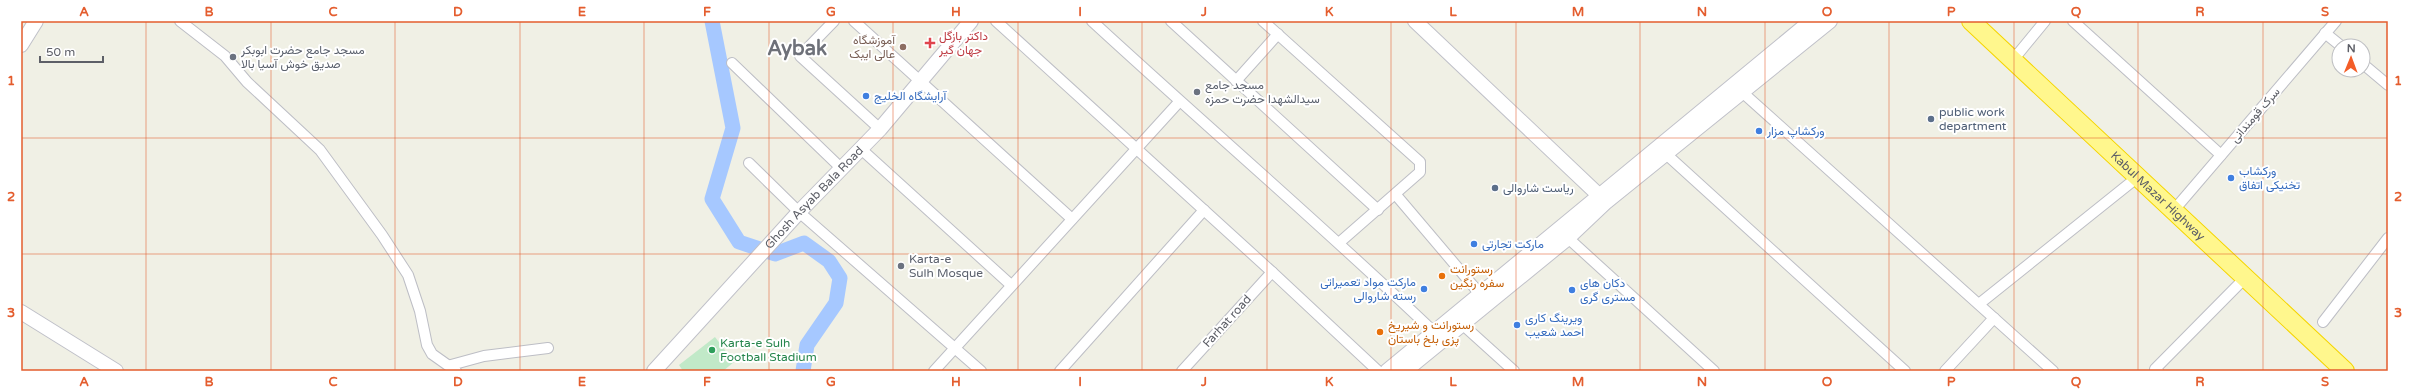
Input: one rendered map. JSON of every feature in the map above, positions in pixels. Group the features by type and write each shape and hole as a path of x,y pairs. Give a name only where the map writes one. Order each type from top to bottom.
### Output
{"highway":[{"name":"Kabul Mazar Highway","path":"1971,21 2139,176 2245,278 2345,371"}],"street":[{"path":"21,45 36,21"},
{"path":"180,21 225,56 246,82 320,150 382,235 408,275 420,311 429,349 436,357 454,368 484,356 548,348"},
{"path":"834,21 800,56 880,129"},
{"path":"854,21 921,80 1072,219"},
{"name":"Ghosh Asyab Bala Road","path":"654,371 798,212 880,129 971,21"},
{"path":"996,21 1272,272 1378,371"},
{"path":"1092,21 1179,102 1340,242 1435,333"},
{"path":"1171,21 1378,210"},
{"path":"1263,21 1420,162 1420,172 1396,195 1340,242"},
{"path":"1415,21 1603,198"},
{"path":"1387,371 1435,333 1480,294 1603,198 1811,21"},
{"path":"1405,371 1568,238 1603,198 1666,154 1830,21"},
{"path":"2013,60 2045,21"},
{"path":"2073,21 2221,155"},
{"name":"سرک قومندانی","path":"2174,210 2336,21"},
{"path":"2325,33 2331,38"},
{"path":"1236,81 1278,34"},
{"path":"732,63 842,169"},
{"path":"2371,71 2388,85"},
{"path":"1742,92 2053,371"},
{"path":"934,371 1179,102"},
{"path":"861,149 1011,285"},
{"path":"1666,154 1905,371"},
{"path":"749,163 798,212 956,347 981,371"},
{"path":"1979,304 2139,176"},
{"path":"1396,195 1480,294"},
{"path":"1060,371 1204,210"},
{"path":"1568,238 1714,371"},
{"path":"2323,322 2388,238"},
{"name":"Farhat road","path":"1182,371 1272,272"},
{"path":"2158,371 2155,368 2245,278"},
{"path":"21,312 116,371"},
{"path":"1944,371 1994,318"},
{"path":"1462,324 1514,371"}],"green space":[{"name":"Karta-e Sulh Football Stadium","path":"715,337 734,362 723,371 683,371 679,365"}],"waterway":[{"path":"712,21 733,128 712,199 739,242 775,254 804,243 829,261 840,278 836,303 807,345 803,371"}],"place":[{"name":"داکتر بازگل جهان گیر","path":"930,43"},
{"name":"آموزشگاه عالی ایبک","path":"903,47"},
{"name":"مسجد جامع حضرت ابوبکر صدیق خوش آسیا بالا","path":"233,57"},
{"name":"مسجد جامع سیدالشهدا حضرت حمزه","path":"1197,92"},
{"name":"آرایشگاه الخلیج","path":"866,96"},
{"name":"public work department","path":"1931,119"},
{"name":"ورکشاپ مزار","path":"1759,131"},
{"name":"ورکشاب تخنیکی اتفاق","path":"2231,178"},
{"name":"ریاست شاروالی","path":"1495,188"},
{"name":"مارکت تجارتی","path":"1474,244"},
{"name":"Karta-e Sulh Mosque","path":"901,266"},
{"name":"رستورانت سفره رنگین","path":"1442,276"},
{"name":"مارکت مواد تعمیراتی رسته شاروالی","path":"1424,289"},
{"name":"دکان های مستری گری","path":"1572,290"},
{"name":"ویرینگ کاری احمد شعیب","path":"1517,325"},
{"name":"رستورانت و شیریخ پزی بلخ باستان","path":"1380,332"},
{"name":"Karta-e Sulh Football Stadium","path":"712,350"}],"district":[{"name":"Aybak","path":"797,48"}]}
